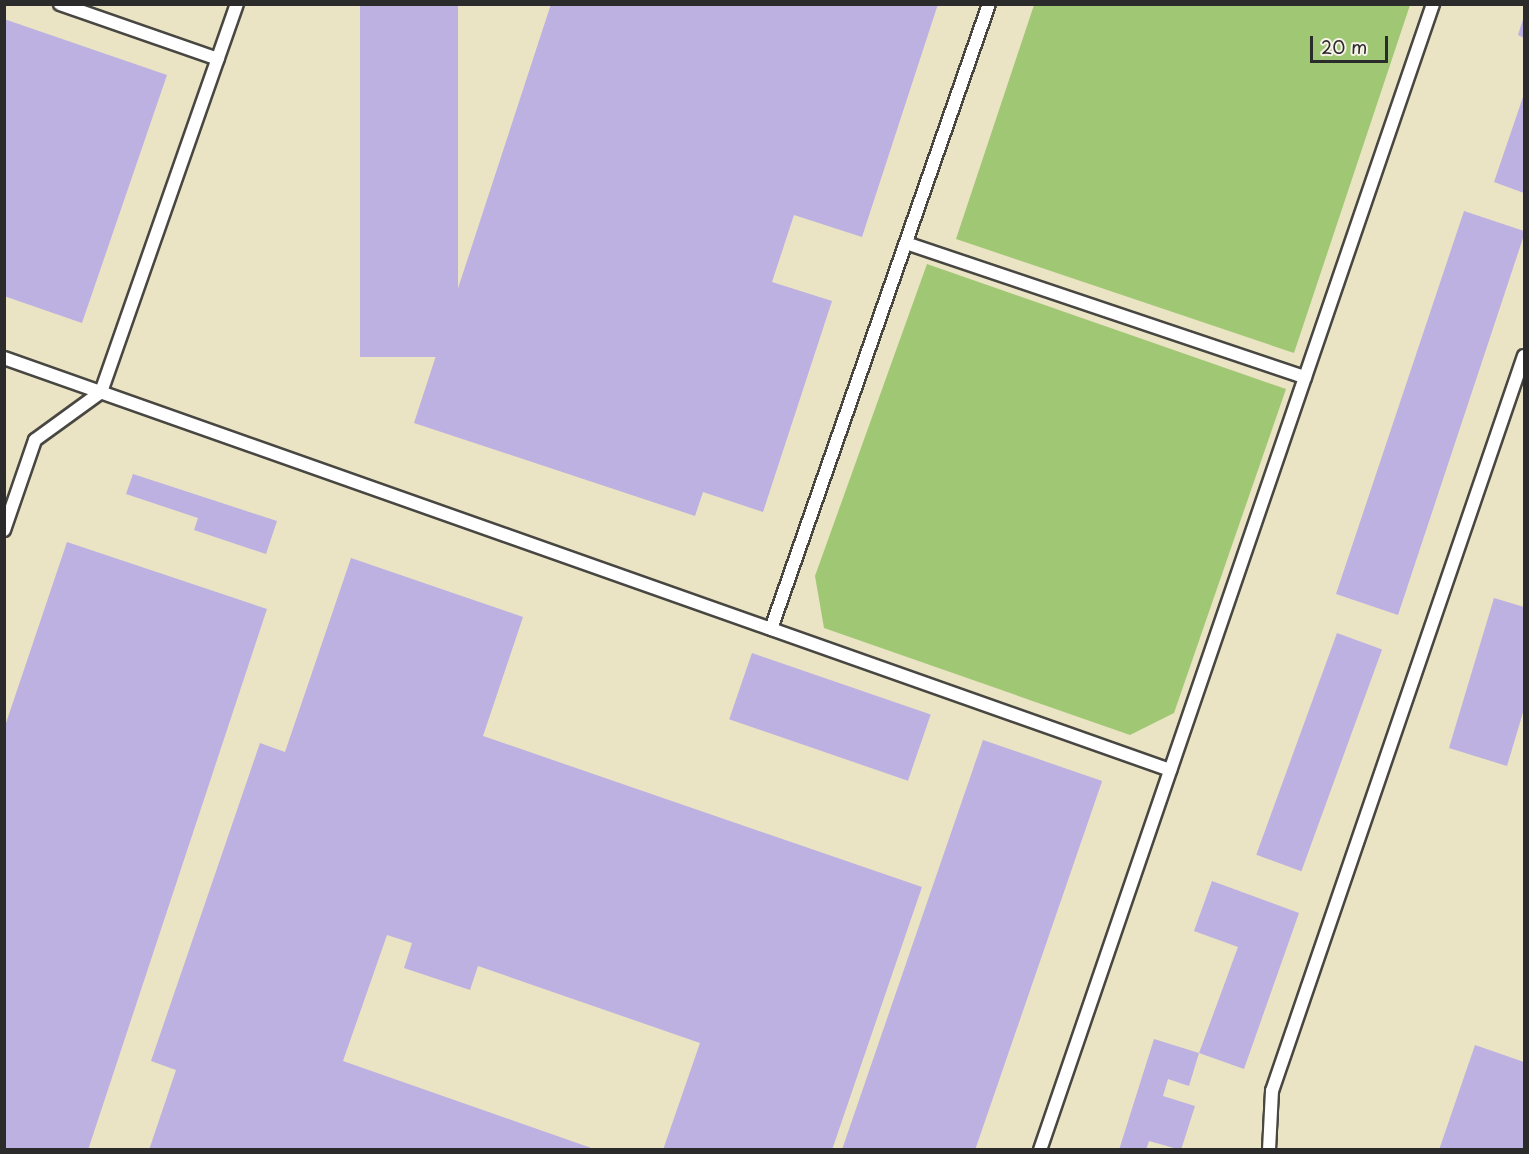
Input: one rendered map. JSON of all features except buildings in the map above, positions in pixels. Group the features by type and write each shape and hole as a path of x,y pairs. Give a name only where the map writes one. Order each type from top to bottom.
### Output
{"lane":[{"path":"60,4 218,59"},
{"path":"4,530 35,440 101,392 237,4"},
{"path":"771,629 990,4"},
{"path":"1040,1149 1433,4"},
{"path":"906,243 1305,377"},
{"path":"1269,1149 1272,1091 1524,356"},
{"path":"4,358 1170,770"}],"green space":[{"path":"1034,5 1410,5 1294,353 956,239"},
{"path":"927,264 1286,389 1174,713 1130,735 824,628 815,576"}]}
